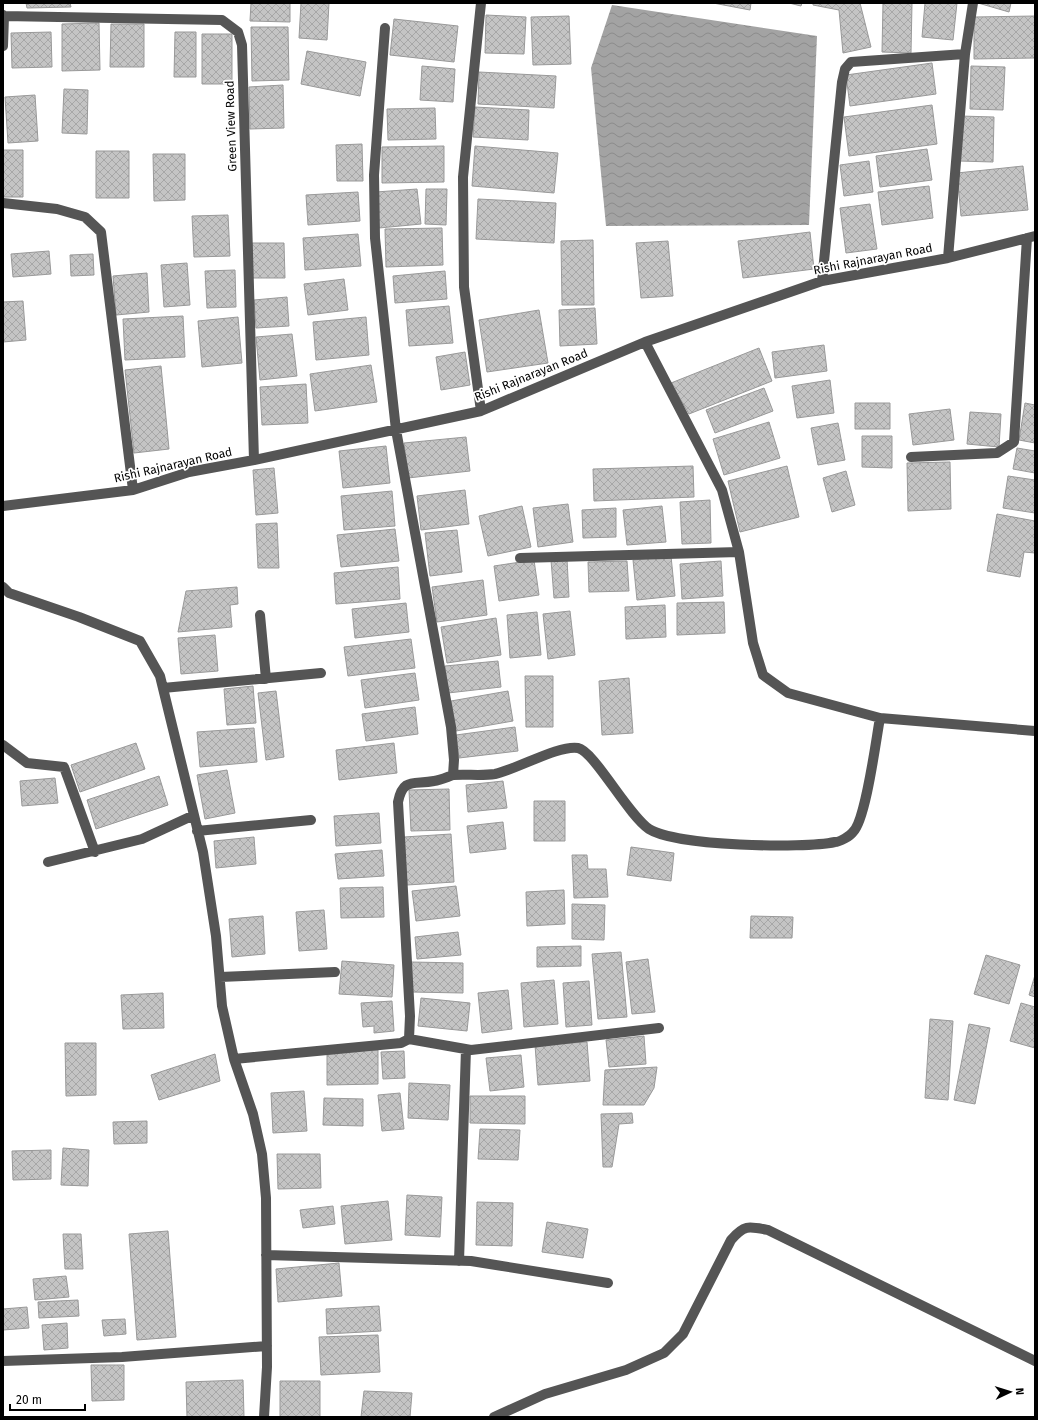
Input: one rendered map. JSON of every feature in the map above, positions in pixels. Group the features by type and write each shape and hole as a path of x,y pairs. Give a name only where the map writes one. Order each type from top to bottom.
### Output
{"street":[{"path":"481,3 463,177 464,287 481,411"},
{"path":"948,258 965,54 973,3"},
{"path":"3,46 4,16"},
{"name":"Green View Road","path":"4,16 222,20 238,32 242,45 254,460"},
{"path":"385,28 374,175 375,238 396,430 451,727 454,760 453,774"},
{"path":"822,281 842,82 845,69 851,62 965,54"},
{"path":"3,203 57,209 85,217 101,232 133,490"},
{"path":"911,457 997,453 1014,442 1033,235"},
{"name":"Rishi Rajnarayan Road","path":"3,506 133,490 189,472 254,460 481,411 645,342 822,281 948,258 1033,235"},
{"path":"645,342 722,490 739,552 753,643 763,675 788,693 880,718 1035,731"},
{"path":"520,558 739,552"},
{"path":"3,587 9,593 79,617 140,641 160,676 202,852 216,936 222,1006 234,1059 253,1114 262,1154 266,1198 267,1346 264,1417"},
{"path":"260,615 266,679"},
{"path":"163,688 321,674"},
{"path":"409,1039 410,1016 398,802 400,791 408,784 434,781 453,774 493,774 515,768 566,748 580,748 589,755 629,810 650,829 670,836 713,842 813,845 837,842 854,832 862,814 880,718"},
{"path":"3,745 27,763 64,767 95,852"},
{"path":"48,862 142,840 194,815"},
{"path":"197,831 311,820"},
{"path":"220,977 335,972"},
{"path":"234,1059 401,1043 409,1039 466,1049 494,1049 659,1028"},
{"path":"459,1261 466,1049"},
{"path":"494,1417 545,1394 626,1370 664,1353 683,1334 731,1240 741,1229 751,1226 768,1230 1035,1361"},
{"path":"266,1255 471,1261 608,1283"},
{"path":"3,1361 122,1357 267,1346"}],"water":[{"path":"612,5 817,36 809,225 606,226 591,68"}],"building":[{"path":"26,3 70,3 71,7 27,8"},
{"path":"251,3 290,3 290,22 250,21"},
{"path":"301,3 329,3 327,40 299,38"},
{"path":"713,3 751,3 750,10"},
{"path":"789,3 802,3 801,6"},
{"path":"813,3 860,3 871,47 843,53 839,10 813,5"},
{"path":"883,3 912,3 911,53 882,52"},
{"path":"925,3 957,3 953,40 922,37"},
{"path":"978,3 1011,3 1009,12"},
{"path":"486,15 526,17 524,54 485,53"},
{"path":"569,16 571,64 533,65 531,17"},
{"path":"1035,16 1035,58 974,59 974,17"},
{"path":"394,19 458,26 454,62 390,55"},
{"path":"99,23 100,70 62,71 62,24"},
{"path":"111,24 144,24 144,67 110,67"},
{"path":"251,27 288,27 289,80 252,81"},
{"path":"51,32 52,67 12,68 11,33"},
{"path":"175,32 196,32 196,77 174,77"},
{"path":"202,34 232,34 232,84 202,84"},
{"path":"307,51 366,62 360,96 301,84"},
{"path":"932,63 936,94 850,106 846,75"},
{"path":"422,66 455,69 453,102 420,100"},
{"path":"971,66 1005,67 1003,110 970,109"},
{"path":"479,72 556,76 554,108 478,104"},
{"path":"283,85 284,128 250,129 249,87"},
{"path":"64,89 88,90 87,134 62,133"},
{"path":"35,95 38,141 8,143 5,97"},
{"path":"932,105 937,144 849,156 844,117"},
{"path":"475,107 529,110 528,140 473,137"},
{"path":"435,108 436,139 388,140 387,109"},
{"path":"960,116 994,117 993,162 959,161"},
{"path":"362,144 363,181 337,181 336,145"},
{"path":"444,146 444,182 382,183 382,147"},
{"path":"475,146 558,153 554,193 472,186"},
{"path":"927,149 932,180 880,187 876,156"},
{"path":"3,150 23,150 23,197 3,197"},
{"path":"96,151 129,151 129,198 96,198"},
{"path":"153,154 185,154 185,200 154,201"},
{"path":"869,161 873,192 844,196 840,165"},
{"path":"1023,166 1028,210 961,216 957,173"},
{"path":"929,186 933,218 882,225 878,192"},
{"path":"417,189 421,224 379,228 376,192"},
{"path":"426,189 447,189 446,225 425,224"},
{"path":"358,192 360,221 308,225 306,195"},
{"path":"478,199 556,203 554,243 476,239"},
{"path":"870,204 877,249 846,253 840,208"},
{"path":"228,215 230,256 194,257 192,216"},
{"path":"442,228 443,265 386,267 385,229"},
{"path":"810,232 814,269 743,278 738,241"},
{"path":"358,234 361,266 305,270 303,238"},
{"path":"593,240 594,305 562,305 561,241"},
{"path":"668,241 673,296 641,298 636,243"},
{"path":"252,243 284,243 285,278 252,278"},
{"path":"49,251 51,274 13,277 11,254"},
{"path":"93,254 94,275 71,276 70,255"},
{"path":"187,263 190,305 164,307 161,265"},
{"path":"235,270 236,307 207,308 205,271"},
{"path":"445,271 447,299 395,303 393,276"},
{"path":"147,273 149,312 116,315 113,276"},
{"path":"344,279 348,310 308,315 304,284"},
{"path":"287,297 289,326 256,328 254,300"},
{"path":"23,301 26,340 3,342 3,302"},
{"path":"449,306 453,343 409,346 406,310"},
{"path":"595,308 597,344 560,346 559,310"},
{"path":"539,310 548,363 487,372 479,320"},
{"path":"183,316 185,357 125,360 123,319"},
{"path":"238,317 242,363 202,367 198,321"},
{"path":"366,317 369,355 316,360 313,322"},
{"path":"292,334 297,376 260,380 256,337"},
{"path":"824,345 827,371 775,378 772,352"},
{"path":"759,348 772,381 689,414 671,383"},
{"path":"465,352 470,385 441,390 436,357"},
{"path":"371,365 377,402 315,411 310,374"},
{"path":"161,366 169,449 134,453 125,370"},
{"path":"830,380 834,413 797,418 792,386"},
{"path":"306,384 308,423 262,425 260,387"},
{"path":"764,388 773,411 715,433 706,410"},
{"path":"855,403 890,403 890,429 855,429"},
{"path":"1025,403 1035,405 1035,443 1019,440"},
{"path":"950,409 954,440 913,445 909,414"},
{"path":"970,412 1001,414 999,447 967,444"},
{"path":"769,422 780,458 724,475 713,439"},
{"path":"838,423 845,460 818,465 811,428"},
{"path":"862,436 892,436 892,468 862,467"},
{"path":"466,437 470,471 408,478 404,443"},
{"path":"386,446 390,483 343,488 339,451"},
{"path":"1017,448 1035,451 1035,473 1013,469"},
{"path":"950,462 951,509 908,511 907,463"},
{"path":"693,466 694,497 594,501 593,469"},
{"path":"787,466 799,517 740,532 728,481"},
{"path":"274,468 278,513 256,515 253,470"},
{"path":"846,471 855,505 832,512 823,478"},
{"path":"1008,476 1035,480 1035,513 1003,508"},
{"path":"465,490 469,524 421,530 417,496"},
{"path":"392,491 395,526 344,530 341,496"},
{"path":"710,500 711,543 682,544 680,502"},
{"path":"568,504 573,542 538,547 533,508"},
{"path":"522,506 531,547 488,556 479,516"},
{"path":"662,506 666,542 627,545 623,510"},
{"path":"616,508 616,537 583,538 582,510"},
{"path":"997,514 1035,521 1035,553 1024,552 1020,577 987,571"},
{"path":"277,523 279,568 258,568 256,524"},
{"path":"395,529 399,561 341,567 337,535"},
{"path":"457,530 462,572 430,576 425,533"},
{"path":"671,556 675,596 637,600 633,560"},
{"path":"567,559 569,597 554,598 551,560"},
{"path":"534,560 539,595 499,601 494,566"},
{"path":"627,561 629,591 589,592 588,562"},
{"path":"721,561 723,596 682,599 680,564"},
{"path":"398,567 400,599 336,604 334,573"},
{"path":"483,580 487,615 437,622 432,587"},
{"path":"237,587 238,604 230,605 232,627 178,632 186,591"},
{"path":"724,602 725,633 677,635 677,603"},
{"path":"406,603 409,632 355,638 352,609"},
{"path":"665,605 666,637 626,639 625,607"},
{"path":"570,611 575,655 548,659 543,614"},
{"path":"537,612 541,655 510,658 507,615"},
{"path":"496,618 501,655 447,663 441,627"},
{"path":"215,635 218,671 181,674 178,638"},
{"path":"411,639 415,668 348,676 344,647"},
{"path":"498,661 501,687 448,693 445,666"},
{"path":"415,673 419,700 365,708 361,680"},
{"path":"525,676 553,676 553,727 526,727"},
{"path":"629,678 633,733 602,735 599,681"},
{"path":"253,686 256,723 227,725 224,689"},
{"path":"276,691 284,757 266,760 258,693"},
{"path":"508,691 513,721 456,731 451,701"},
{"path":"415,707 418,734 366,741 362,714"},
{"path":"515,727 518,751 459,758 456,735"},
{"path":"254,728 257,762 200,767 197,732"},
{"path":"136,743 145,769 80,792 71,765"},
{"path":"394,743 397,773 339,780 336,750"},
{"path":"227,770 235,813 205,819 197,775"},
{"path":"159,776 168,805 96,829 87,800"},
{"path":"55,778 58,803 22,806 20,781"},
{"path":"503,781 507,808 468,812 466,785"},
{"path":"449,789 450,830 411,831 409,790"},
{"path":"534,801 565,801 565,841 534,841"},
{"path":"379,813 381,843 336,846 334,816"},
{"path":"503,822 506,849 470,853 467,826"},
{"path":"451,834 454,882 407,885 404,837"},
{"path":"254,837 256,864 216,868 214,841"},
{"path":"631,847 674,853 671,881 627,875"},
{"path":"382,850 384,876 338,879 335,854"},
{"path":"572,855 587,855 588,869 606,869 608,897 574,898"},
{"path":"456,886 460,916 416,921 412,891"},
{"path":"383,887 384,917 341,918 340,888"},
{"path":"564,890 565,924 527,926 526,892"},
{"path":"572,904 605,905 604,940 572,939"},
{"path":"324,910 327,949 299,951 296,912"},
{"path":"263,916 265,954 232,957 229,919"},
{"path":"751,916 793,917 792,938 750,938"},
{"path":"458,932 461,955 417,959 415,937"},
{"path":"581,946 581,966 537,967 537,947"},
{"path":"621,952 627,1017 598,1019 592,954"},
{"path":"986,955 1020,965 1009,1004 974,994"},
{"path":"648,959 655,1012 632,1014 626,962"},
{"path":"342,961 394,965 392,997 339,994"},
{"path":"411,962 463,963 463,993 411,992"},
{"path":"1035,975 1035,997 1029,995"},
{"path":"554,980 558,1024 524,1027 521,983"},
{"path":"589,981 592,1025 566,1027 563,983"},
{"path":"508,990 512,1029 482,1033 478,993"},
{"path":"163,993 164,1028 123,1029 121,995"},
{"path":"421,998 470,1003 467,1031 418,1026"},
{"path":"392,1001 394,1031 374,1033 374,1026 363,1027 361,1003"},
{"path":"1021,1003 1035,1007 1035,1048 1010,1041"},
{"path":"930,1019 953,1021 948,1100 925,1098"},
{"path":"969,1024 990,1028 975,1104 954,1100"},
{"path":"644,1036 646,1064 609,1067 606,1040"},
{"path":"587,1042 590,1081 538,1085 535,1045"},
{"path":"65,1043 96,1043 96,1095 66,1096"},
{"path":"378,1050 378,1084 327,1085 327,1052"},
{"path":"404,1051 405,1078 383,1079 381,1052"},
{"path":"215,1054 220,1081 159,1100 151,1075"},
{"path":"521,1055 524,1087 490,1091 486,1058"},
{"path":"657,1067 654,1088 644,1105 603,1105 605,1070"},
{"path":"409,1083 450,1085 448,1120 408,1118"},
{"path":"304,1091 307,1131 273,1133 271,1093"},
{"path":"400,1093 404,1129 382,1131 378,1095"},
{"path":"470,1096 525,1096 525,1124 470,1123"},
{"path":"324,1098 363,1099 363,1126 323,1125"},
{"path":"632,1113 633,1123 619,1124 612,1167 603,1167 601,1114"},
{"path":"147,1121 147,1143 114,1144 113,1122"},
{"path":"480,1129 520,1130 518,1160 478,1159"},
{"path":"63,1148 89,1150 88,1186 61,1185"},
{"path":"51,1150 51,1179 13,1180 12,1151"},
{"path":"277,1154 320,1154 321,1188 278,1189"},
{"path":"407,1195 442,1197 440,1237 405,1235"},
{"path":"388,1201 392,1240 345,1244 341,1206"},
{"path":"477,1202 513,1203 512,1246 476,1245"},
{"path":"333,1206 335,1224 303,1228 300,1210"},
{"path":"547,1222 588,1229 583,1258 542,1252"},
{"path":"168,1231 176,1337 137,1340 129,1234"},
{"path":"63,1234 81,1234 83,1269 65,1269"},
{"path":"339,1263 342,1296 278,1302 276,1269"},
{"path":"66,1276 69,1297 35,1300 33,1279"},
{"path":"78,1300 79,1316 39,1318 38,1302"},
{"path":"379,1306 381,1331 327,1334 326,1309"},
{"path":"27,1307 29,1328 3,1330 3,1309"},
{"path":"125,1319 126,1334 104,1336 102,1320"},
{"path":"67,1323 68,1348 44,1350 42,1325"},
{"path":"378,1335 380,1372 321,1375 319,1337"},
{"path":"91,1365 124,1365 124,1400 92,1401"},
{"path":"243,1380 244,1417 187,1417 186,1382"},
{"path":"280,1381 320,1381 320,1417 280,1417"},
{"path":"364,1391 412,1393 410,1417 361,1417"}]}
